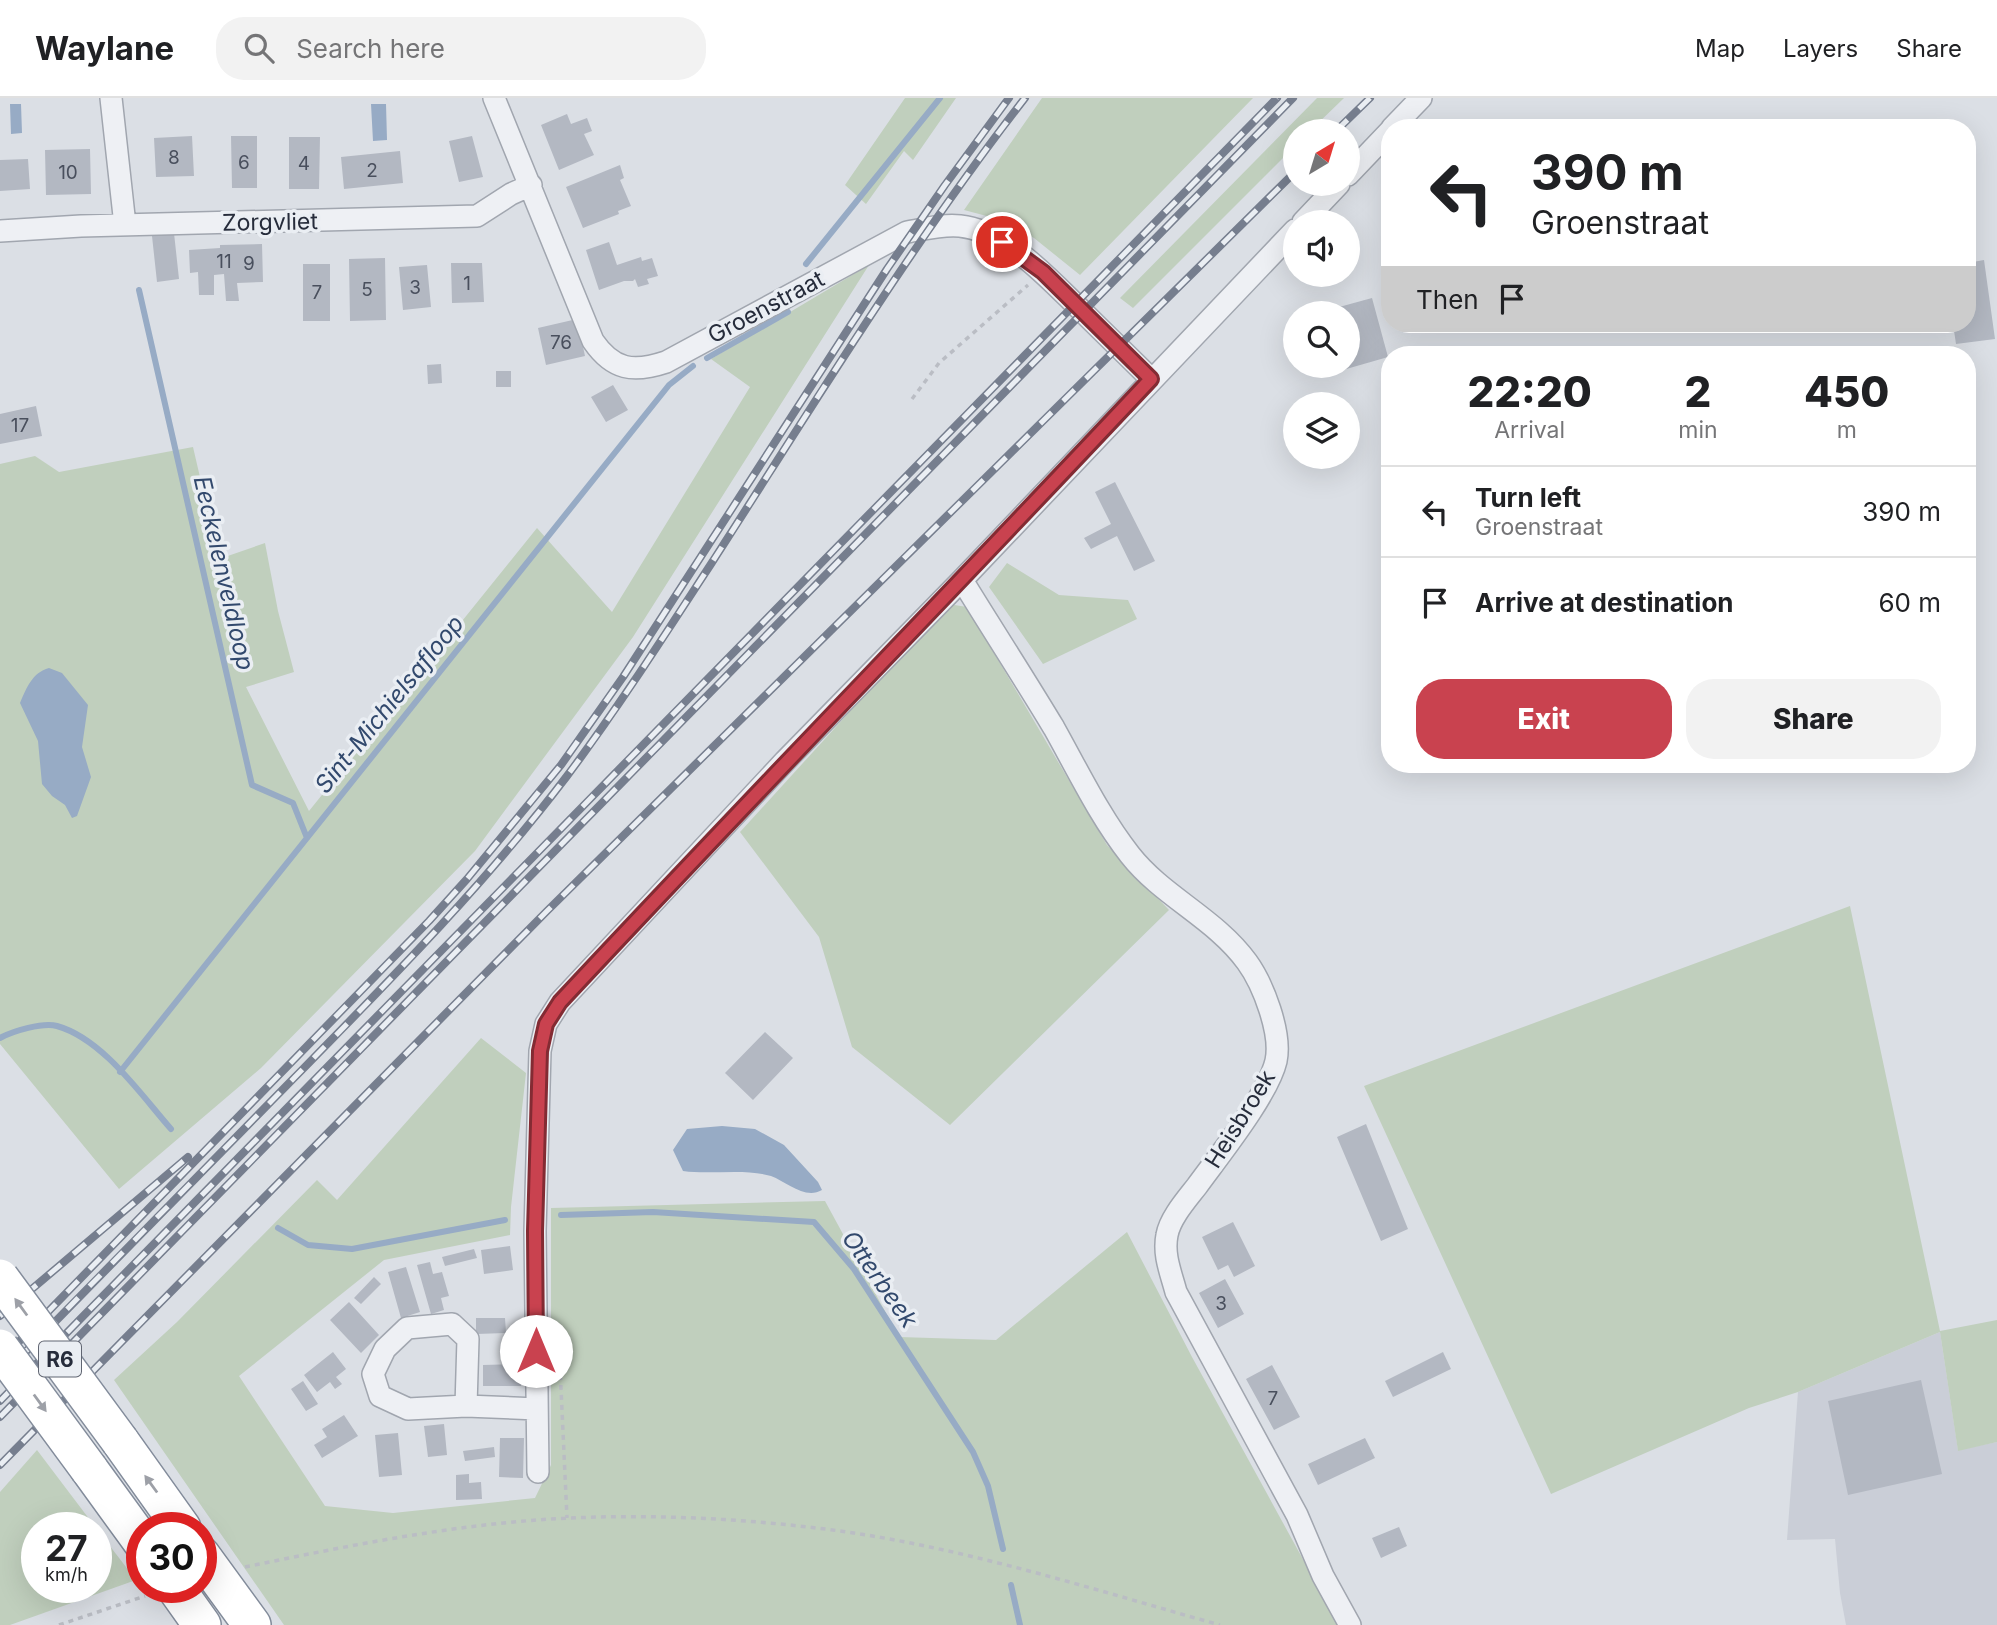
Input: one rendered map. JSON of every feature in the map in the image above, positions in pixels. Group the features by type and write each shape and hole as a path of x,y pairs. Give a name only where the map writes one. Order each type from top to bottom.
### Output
{"highway":[{"name":"R6","path":"0,1278 171,1512"},
{"name":"R6","path":"0,1348 126,1520"},
{"path":"217,1577 251,1625"},
{"path":"174,1603 202,1625"}],"street":[{"path":"111,98 125,225"},
{"name":"Groenstraat","path":"494,98 593,341 604,356 615,364 641,368 666,362 907,232 943,226 963,226 988,234 1015,250 1043,272 1151,379"},
{"path":"1400,119 1420,98"},
{"path":"1360,162 1381,140"},
{"name":"Zorgvliet","path":"0,231 477,216 511,194 531,185"},
{"path":"1314,210 1328,196"},
{"path":"538,1472 535,1231 540,1051 546,1024 569,992 785,761 962,580 1283,242"},
{"name":"Heisbroek","path":"962,580 1120,841 1150,876 1223,933 1248,963 1265,995 1276,1035 1276,1060 1265,1087 1185,1202 1167,1234 1166,1259 1176,1292 1297,1515 1323,1576 1350,1625"},
{"path":"466,1406 468,1339 452,1324 407,1328 385,1349 373,1374 380,1396 408,1409 466,1406 537,1409"}],"path":[{"path":"912,399 939,363 1043,272"},
{"path":"244,1568 379,1540 475,1527 577,1518 709,1520 840,1531 974,1556 1220,1625"},
{"path":"60,1625 127,1603"}],"shaded area":[{"path":"1940,1332 1958,1450 1997,1442 1997,1625 1846,1625 1835,1539 1787,1540 1798,1392"}],"green space":[{"path":"905,98 956,98 913,160 904,151 866,204 845,185"},
{"path":"1042,98 1253,98 1080,275 1034,238 998,219 964,210"},
{"path":"1317,98 1344,98 1322,119 1296,119"},
{"path":"1283,133 1283,158 1133,308 1120,298"},
{"path":"869,265 633,637 475,851 261,1068 119,1189 0,1044 0,464 35,456 59,472 193,447 219,559 265,543 278,611 294,672 246,687 309,811 537,528 612,612 750,387 711,359"},
{"path":"1007,563 1059,595 1128,600 1137,619 1043,664 989,587"},
{"path":"948,604 967,607 1107,845 1169,910 950,1125 852,1047 819,937 740,832"},
{"path":"1850,906 1940,1331 1997,1320 1997,1442 1958,1451 1940,1332 1798,1392 1749,1408 1551,1494 1364,1086"},
{"path":"481,1038 526,1073 510,1235 384,1260 239,1376 325,1506 393,1513 535,1498 551,1465 551,1208 825,1201 899,1337 996,1340 1127,1232 1192,1357 1339,1625 284,1625 217,1528 217,1512 206,1512 114,1380 177,1322 317,1180 337,1200"},
{"path":"37,1450 84,1512 21,1512 21,1603 72,1603 10,1625 0,1625 0,1492"},
{"path":"112,1548 126,1567 126,1584 112,1589"}],"water":[{"path":"10,104 21,104 22,133 11,134"},
{"path":"371,104 386,104 387,140 373,141"},
{"path":"49,668 62,673 88,705 82,747 91,777 77,816 72,818 65,805 52,796 42,784 38,741 20,703 34,677"},
{"path":"722,1126 755,1129 784,1145 818,1182 822,1190 816,1193 803,1192 771,1176 761,1174 683,1171 673,1150 687,1129"}],"building":[{"path":"567,114 571,124 587,118 592,131 584,134 594,155 559,170 541,125"},
{"path":"192,136 194,176 156,177 154,138"},
{"path":"231,136 257,136 257,188 232,188"},
{"path":"472,136 483,177 459,182 449,141"},
{"path":"289,137 320,137 319,189 289,189"},
{"path":"90,149 91,194 46,195 45,150"},
{"path":"400,151 403,183 344,189 341,157"},
{"path":"28,159 30,189 0,191 0,160"},
{"path":"620,165 624,178 620,180 631,206 618,211 619,214 583,228 566,187"},
{"path":"174,233 179,279 157,282 152,236"},
{"path":"609,242 617,265 641,257 642,261 652,258 658,276 647,279 649,284 638,287 635,279 599,290 586,250"},
{"path":"262,244 263,282 237,283 239,301 226,301 224,274 214,275 214,295 199,295 198,272 190,273 189,250 220,248 220,245"},
{"path":"385,258 386,320 350,321 349,259"},
{"path":"1984,260 1995,339 1956,344 1954,333 1976,333 1976,261"},
{"path":"451,263 482,263 484,302 452,303"},
{"path":"303,264 330,264 330,321 303,321"},
{"path":"427,265 431,307 403,310 399,267"},
{"path":"1372,298 1385,346 1381,346 1381,359 1360,365 1360,301"},
{"path":"577,319 585,356 546,365 538,328"},
{"path":"441,364 442,383 428,384 427,365"},
{"path":"496,371 511,371 511,387 496,387"},
{"path":"613,385 628,410 606,422 591,397"},
{"path":"36,406 42,436 0,444 0,414"},
{"path":"1115,482 1155,561 1134,571 1117,536 1091,549 1084,538 1111,524 1095,492"},
{"path":"765,1032 793,1058 753,1100 725,1073"},
{"path":"1366,1124 1408,1229 1381,1241 1337,1137"},
{"path":"1233,1222 1255,1266 1234,1277 1228,1265 1218,1270 1202,1237"},
{"path":"510,1246 513,1270 484,1274 481,1250"},
{"path":"474,1249 477,1258 445,1266 442,1257"},
{"path":"430,1262 433,1274 442,1272 449,1296 441,1298 444,1310 431,1314 417,1265"},
{"path":"406,1267 420,1312 401,1318 388,1272"},
{"path":"374,1277 381,1284 361,1304 354,1298"},
{"path":"1225,1279 1244,1314 1218,1328 1199,1293"},
{"path":"349,1302 379,1335 361,1353 330,1320"},
{"path":"476,1318 505,1318 506,1333 476,1334"},
{"path":"513,1328 522,1328 521,1361 512,1360"},
{"path":"333,1352 346,1369 336,1377 342,1384 335,1389 330,1382 317,1392 304,1375"},
{"path":"1443,1352 1451,1369 1393,1397 1385,1381"},
{"path":"521,1364 521,1386 483,1386 483,1365"},
{"path":"1272,1365 1300,1417 1274,1430 1246,1379"},
{"path":"1921,1380 1942,1474 1848,1495 1828,1401"},
{"path":"303,1381 318,1404 306,1411 291,1389"},
{"path":"344,1415 358,1436 322,1458 314,1445 327,1437 322,1429"},
{"path":"444,1424 447,1455 428,1457 424,1426"},
{"path":"398,1433 402,1475 379,1477 375,1435"},
{"path":"500,1438 524,1438 523,1478 499,1477"},
{"path":"1365,1438 1375,1458 1318,1485 1308,1464"},
{"path":"494,1447 495,1457 465,1461 463,1451"},
{"path":"469,1474 469,1483 481,1482 482,1499 456,1500 456,1475"},
{"path":"1399,1527 1407,1546 1381,1558 1372,1538"}],"waterway":[{"name":"Sint-Michielsafloop","path":"806,264 940,98"},
{"name":"Eeckelenveldloop","path":"139,290 252,785 293,803 307,838"},
{"name":"Sint-Michielsafloop","path":"707,358 788,312"},
{"name":"Sint-Michielsafloop","path":"120,1072 669,385 693,366"},
{"name":"Otterbeek","path":"0,1038 44,1025 57,1026 74,1033 105,1055 171,1129"},
{"name":"Otterbeek","path":"561,1215 653,1212 814,1222 854,1269 973,1452 988,1486 1003,1549"},
{"name":"Otterbeek","path":"278,1228 308,1245 352,1249 505,1220"},
{"name":"Otterbeek","path":"1011,1585 1020,1625"}],"railway":[{"path":"0,1361 429,921 561,765 623,677 887,269 1009,98"},
{"path":"0,1378 401,968 536,816 640,672 902,269 1025,98"},
{"path":"0,1401 1277,98"},
{"path":"0,1417 1293,98"},
{"path":"1348,119 1370,98"},
{"path":"0,1465 547,911 1283,184"},
{"path":"0,1316 188,1157"}],"route":[{"path":"536,1351 535,1231 540,1051 546,1024 560,1002 785,761 962,580 1151,379 1043,272 1002,242"}]}
